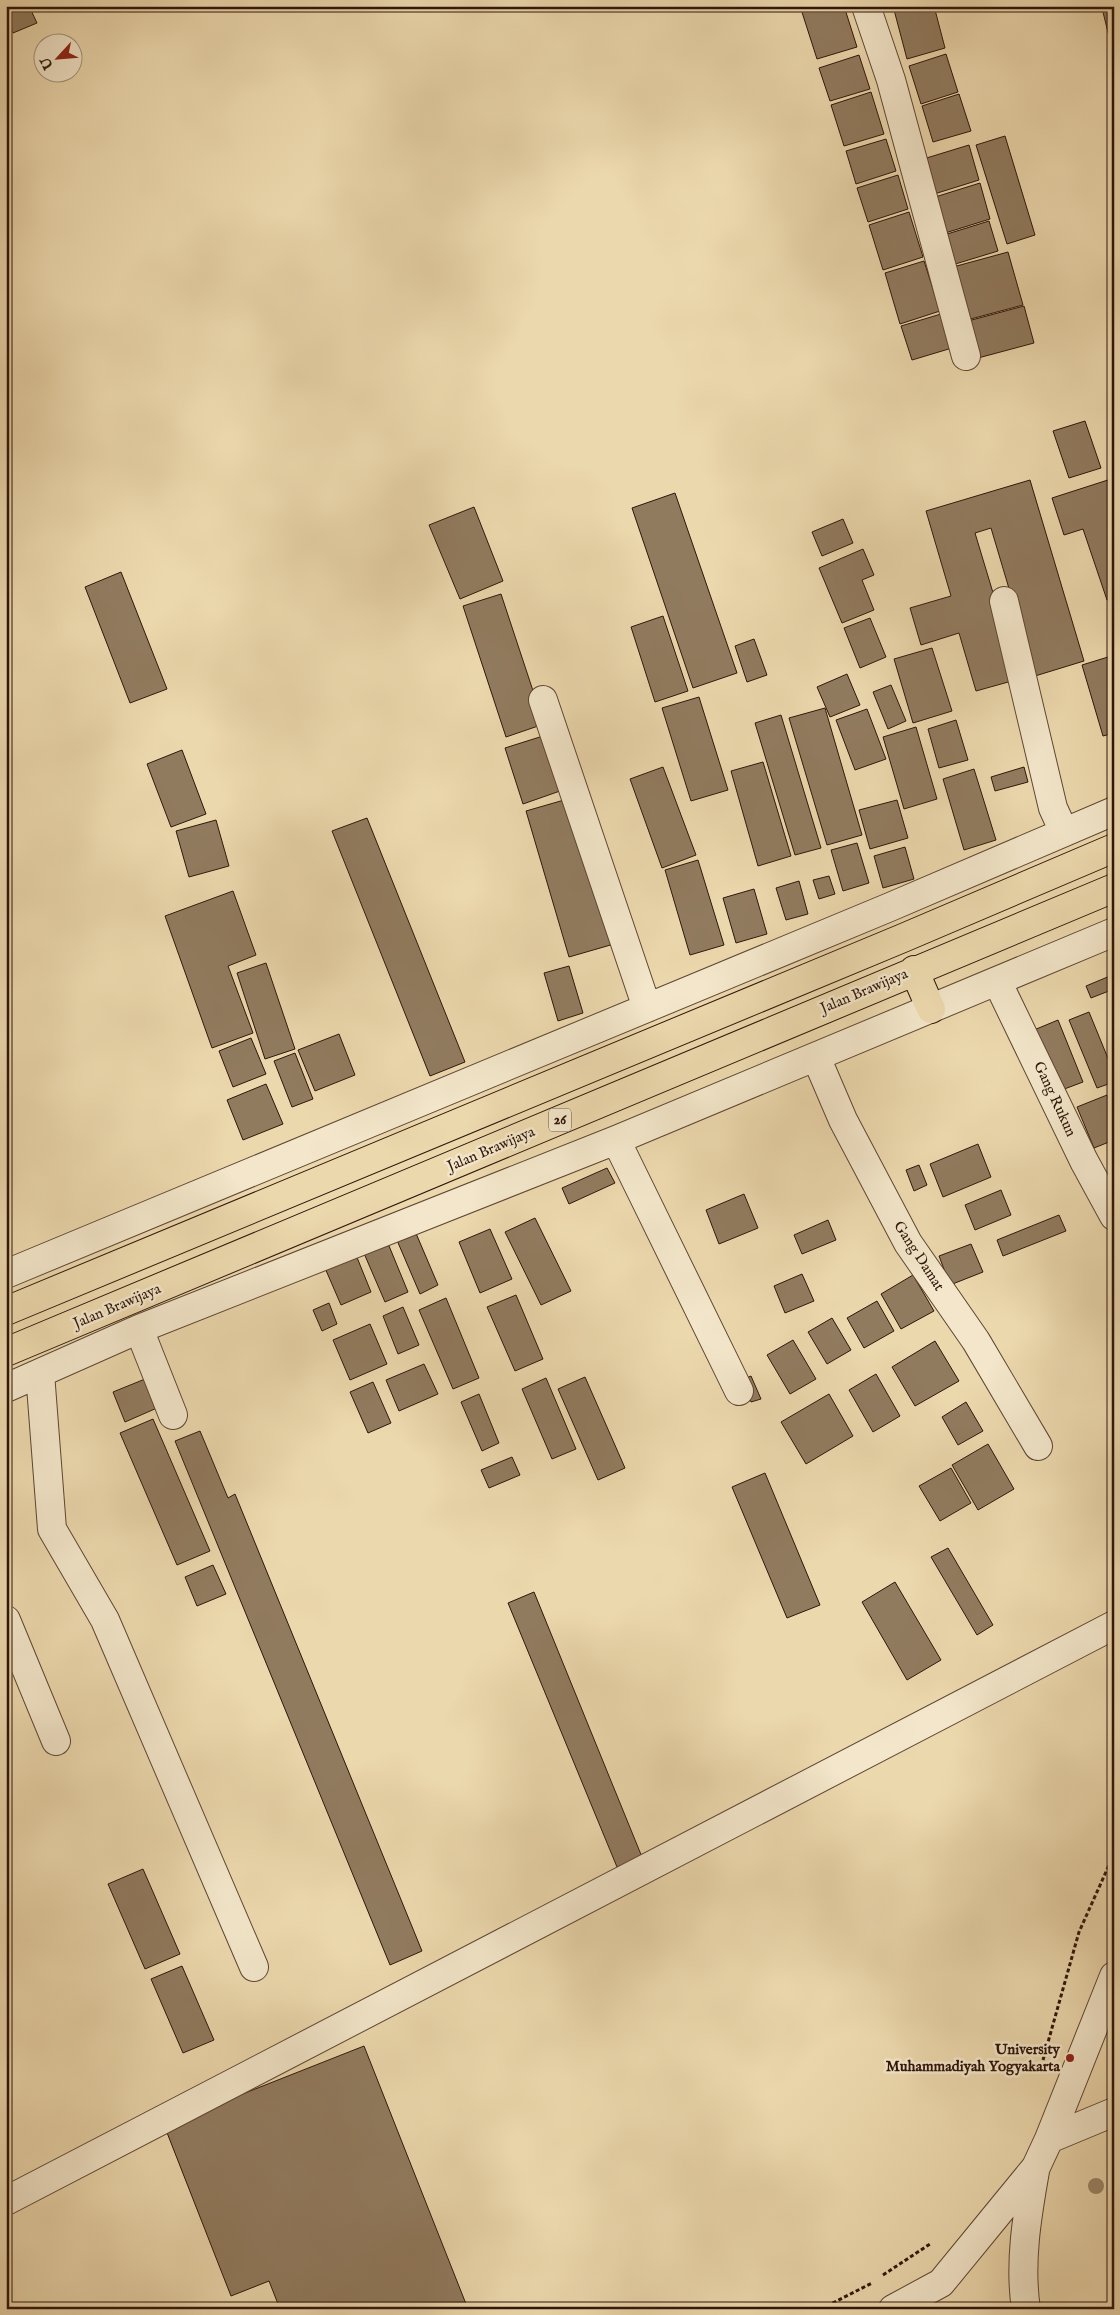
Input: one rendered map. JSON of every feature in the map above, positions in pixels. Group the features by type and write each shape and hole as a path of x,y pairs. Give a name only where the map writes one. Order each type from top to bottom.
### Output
{"highway":[{"name":"26","path":"6,1311 894,942 1114,848"},
{"name":"Jalan Brawijaya","path":"6,1352 914,970 1114,888"},
{"path":"914,970 931,1010"}],"street":[{"path":"866,6 894,89 966,356"},
{"path":"1004,601 1053,808 1064,832"},
{"path":"543,700 647,1008"},
{"path":"6,1274 890,907 1114,810"},
{"path":"6,1388 139,1329 616,1140 1114,932"},
{"name":"Gang Rukun","path":"997,981 1084,1161 1114,1216"},
{"name":"Gang Damat","path":"816,1057 843,1120 908,1243 976,1341 1038,1446"},
{"path":"616,1140 739,1391"},
{"path":"139,1329 173,1415"},
{"path":"40,1373 52,1529 105,1620 254,1967"},
{"path":"6,1620 56,1741"},
{"path":"6,2201 1114,1626"},
{"path":"1026,2309 1023,2276 1026,2222 1036,2168 1114,1976"},
{"path":"1049,2139 1114,2112"},
{"path":"893,2309 941,2283 1036,2168"}],"path":[{"path":"1041,2070 1079,1932 1114,1854"},
{"path":"821,2309 872,2283 934,2241"}],"building":[{"path":"6,6 29,6 37,23 13,33 6,17"},
{"path":"800,6 844,6 857,47 817,59"},
{"path":"893,6 934,6 945,48 907,59"},
{"path":"1114,6 1114,57 1102,8"},
{"path":"946,54 958,92 921,104 909,66"},
{"path":"859,55 870,89 830,101 819,68"},
{"path":"871,92 884,134 844,146 831,105"},
{"path":"959,94 971,131 933,142 922,106"},
{"path":"1005,136 1035,235 1007,244 976,145"},
{"path":"886,139 896,171 856,184 846,151"},
{"path":"969,145 979,180 931,195 920,160"},
{"path":"898,175 908,209 868,222 857,188"},
{"path":"980,183 990,219 942,234 932,198"},
{"path":"909,212 923,257 883,270 869,225"},
{"path":"989,221 998,251 952,265 944,235"},
{"path":"1008,252 1023,305 967,320 953,267"},
{"path":"924,261 940,311 900,324 885,273"},
{"path":"1024,306 1034,343 978,358 968,321"},
{"path":"941,314 952,348 912,360 901,326"},
{"path":"1085,421 1101,468 1069,478 1053,431"},
{"path":"1111,479 1114,486 1114,598 1107,600 1083,529 1064,535 1052,498"},
{"path":"1030,480 1084,661 1035,676 991,528 975,533 1019,679 976,691 959,633 921,645 910,608 951,596 926,511"},
{"path":"675,493 737,673 693,688 632,508"},
{"path":"474,507 503,581 460,599 429,525"},
{"path":"843,519 853,543 822,556 812,532"},
{"path":"863,549 874,575 862,580 874,610 842,623 819,568"},
{"path":"121,572 167,689 130,703 85,587"},
{"path":"501,594 544,724 506,737 463,606"},
{"path":"663,616 688,691 655,702 631,627"},
{"path":"870,618 886,657 860,668 844,628"},
{"path":"754,639 767,675 747,682 735,646"},
{"path":"932,648 952,711 913,723 894,659"},
{"path":"1108,657 1114,676 1114,733 1103,736 1082,665"},
{"path":"847,674 860,705 830,717 817,687"},
{"path":"891,685 906,721 888,729 873,692"},
{"path":"699,697 728,790 691,801 662,708"},
{"path":"825,708 862,835 827,845 789,718"},
{"path":"867,709 886,759 855,770 836,720"},
{"path":"781,715 821,848 795,855 755,723"},
{"path":"956,720 968,760 939,768 928,729"},
{"path":"916,727 937,799 904,809 883,737"},
{"path":"543,736 560,791 523,804 505,748"},
{"path":"182,750 206,814 171,827 147,764"},
{"path":"763,762 791,856 758,866 731,771"},
{"path":"663,767 696,855 662,868 630,779"},
{"path":"1024,767 1028,782 995,791 991,777"},
{"path":"974,769 996,840 964,850 943,779"},
{"path":"571,798 614,944 569,957 526,811"},
{"path":"897,800 908,838 870,849 859,810"},
{"path":"367,818 465,1062 430,1076 332,831"},
{"path":"216,820 229,866 189,877 176,831"},
{"path":"857,843 869,883 843,891 831,850"},
{"path":"905,847 914,879 883,888 874,856"},
{"path":"698,860 724,945 690,955 665,870"},
{"path":"829,876 835,894 819,899 813,880"},
{"path":"799,881 808,914 786,920 776,888"},
{"path":"754,889 767,934 736,943 723,898"},
{"path":"233,891 256,955 228,966 253,1033 212,1048 165,916"},
{"path":"266,963 295,1049 265,1059 237,973"},
{"path":"569,966 583,1013 558,1021 544,973"},
{"path":"1110,976 1114,989 1091,998 1086,986"},
{"path":"1089,1012 1114,1073 1114,1082 1097,1088 1069,1020"},
{"path":"1058,1020 1083,1082 1059,1091 1034,1030"},
{"path":"339,1034 355,1075 315,1091 298,1050"},
{"path":"251,1038 266,1074 233,1087 219,1051"},
{"path":"295,1053 313,1099 292,1107 274,1061"},
{"path":"266,1084 283,1124 243,1140 227,1100"},
{"path":"1107,1095 1114,1113 1114,1140 1094,1148 1077,1107"},
{"path":"978,1144 991,1177 943,1197 930,1164"},
{"path":"919,1165 927,1185 914,1191 906,1170"},
{"path":"607,1168 615,1183 569,1204 562,1188"},
{"path":"1001,1190 1011,1215 975,1230 965,1205"},
{"path":"744,1194 758,1228 719,1244 706,1210"},
{"path":"1059,1215 1066,1231 1003,1256 997,1240"},
{"path":"535,1218 571,1291 541,1305 505,1232"},
{"path":"828,1220 836,1240 802,1254 794,1235"},
{"path":"490,1229 512,1279 480,1293 459,1242"},
{"path":"415,1231 438,1285 420,1294 396,1238"},
{"path":"387,1241 408,1292 385,1302 363,1251"},
{"path":"971,1244 983,1272 950,1285 939,1256"},
{"path":"356,1255 371,1292 341,1305 325,1268"},
{"path":"802,1274 814,1301 785,1313 774,1286"},
{"path":"913,1275 934,1311 901,1329 881,1294"},
{"path":"516,1295 543,1359 515,1371 487,1307"},
{"path":"446,1298 479,1378 453,1389 419,1310"},
{"path":"877,1301 894,1331 864,1348 847,1318"},
{"path":"329,1303 337,1324 322,1331 313,1310"},
{"path":"403,1307 419,1345 398,1354 383,1316"},
{"path":"832,1318 851,1350 827,1364 808,1332"},
{"path":"370,1324 387,1364 350,1380 333,1340"},
{"path":"793,1340 816,1379 790,1394 767,1355"},
{"path":"935,1341 959,1381 915,1406 892,1367"},
{"path":"424,1364 438,1394 399,1411 386,1380"},
{"path":"876,1374 900,1416 873,1432 849,1390"},
{"path":"751,1376 761,1399 751,1402 742,1380"},
{"path":"585,1377 625,1468 598,1480 558,1389"},
{"path":"546,1378 576,1449 552,1459 522,1389"},
{"path":"145,1379 157,1408 125,1422 113,1392"},
{"path":"373,1382 391,1423 368,1433 350,1392"},
{"path":"479,1394 499,1443 482,1451 461,1402"},
{"path":"829,1394 853,1436 806,1464 781,1422"},
{"path":"966,1402 983,1431 958,1445 942,1417"},
{"path":"153,1419 210,1551 177,1565 120,1433"},
{"path":"200,1431 228,1498 235,1494 422,1951 390,1965 175,1441"},
{"path":"988,1444 1014,1489 978,1510 952,1465"},
{"path":"512,1457 520,1475 489,1488 481,1470"},
{"path":"951,1468 971,1503 940,1521 919,1486"},
{"path":"765,1473 820,1605 787,1618 732,1487"},
{"path":"948,1548 993,1625 977,1635 931,1557"},
{"path":"213,1565 226,1594 197,1606 185,1577"},
{"path":"895,1582 941,1660 907,1680 862,1602"},
{"path":"534,1592 642,1857 617,1867 508,1603"},
{"path":"143,1869 180,1954 145,1969 108,1884"},
{"path":"182,1966 214,2040 183,2053 151,1979"},
{"path":"364,2046 468,2309 280,2309 269,2281 231,2296 164,2125"}],"place":[{"name":"University Muhammadiyah Yogyakarta","path":"1070,2058"}]}
